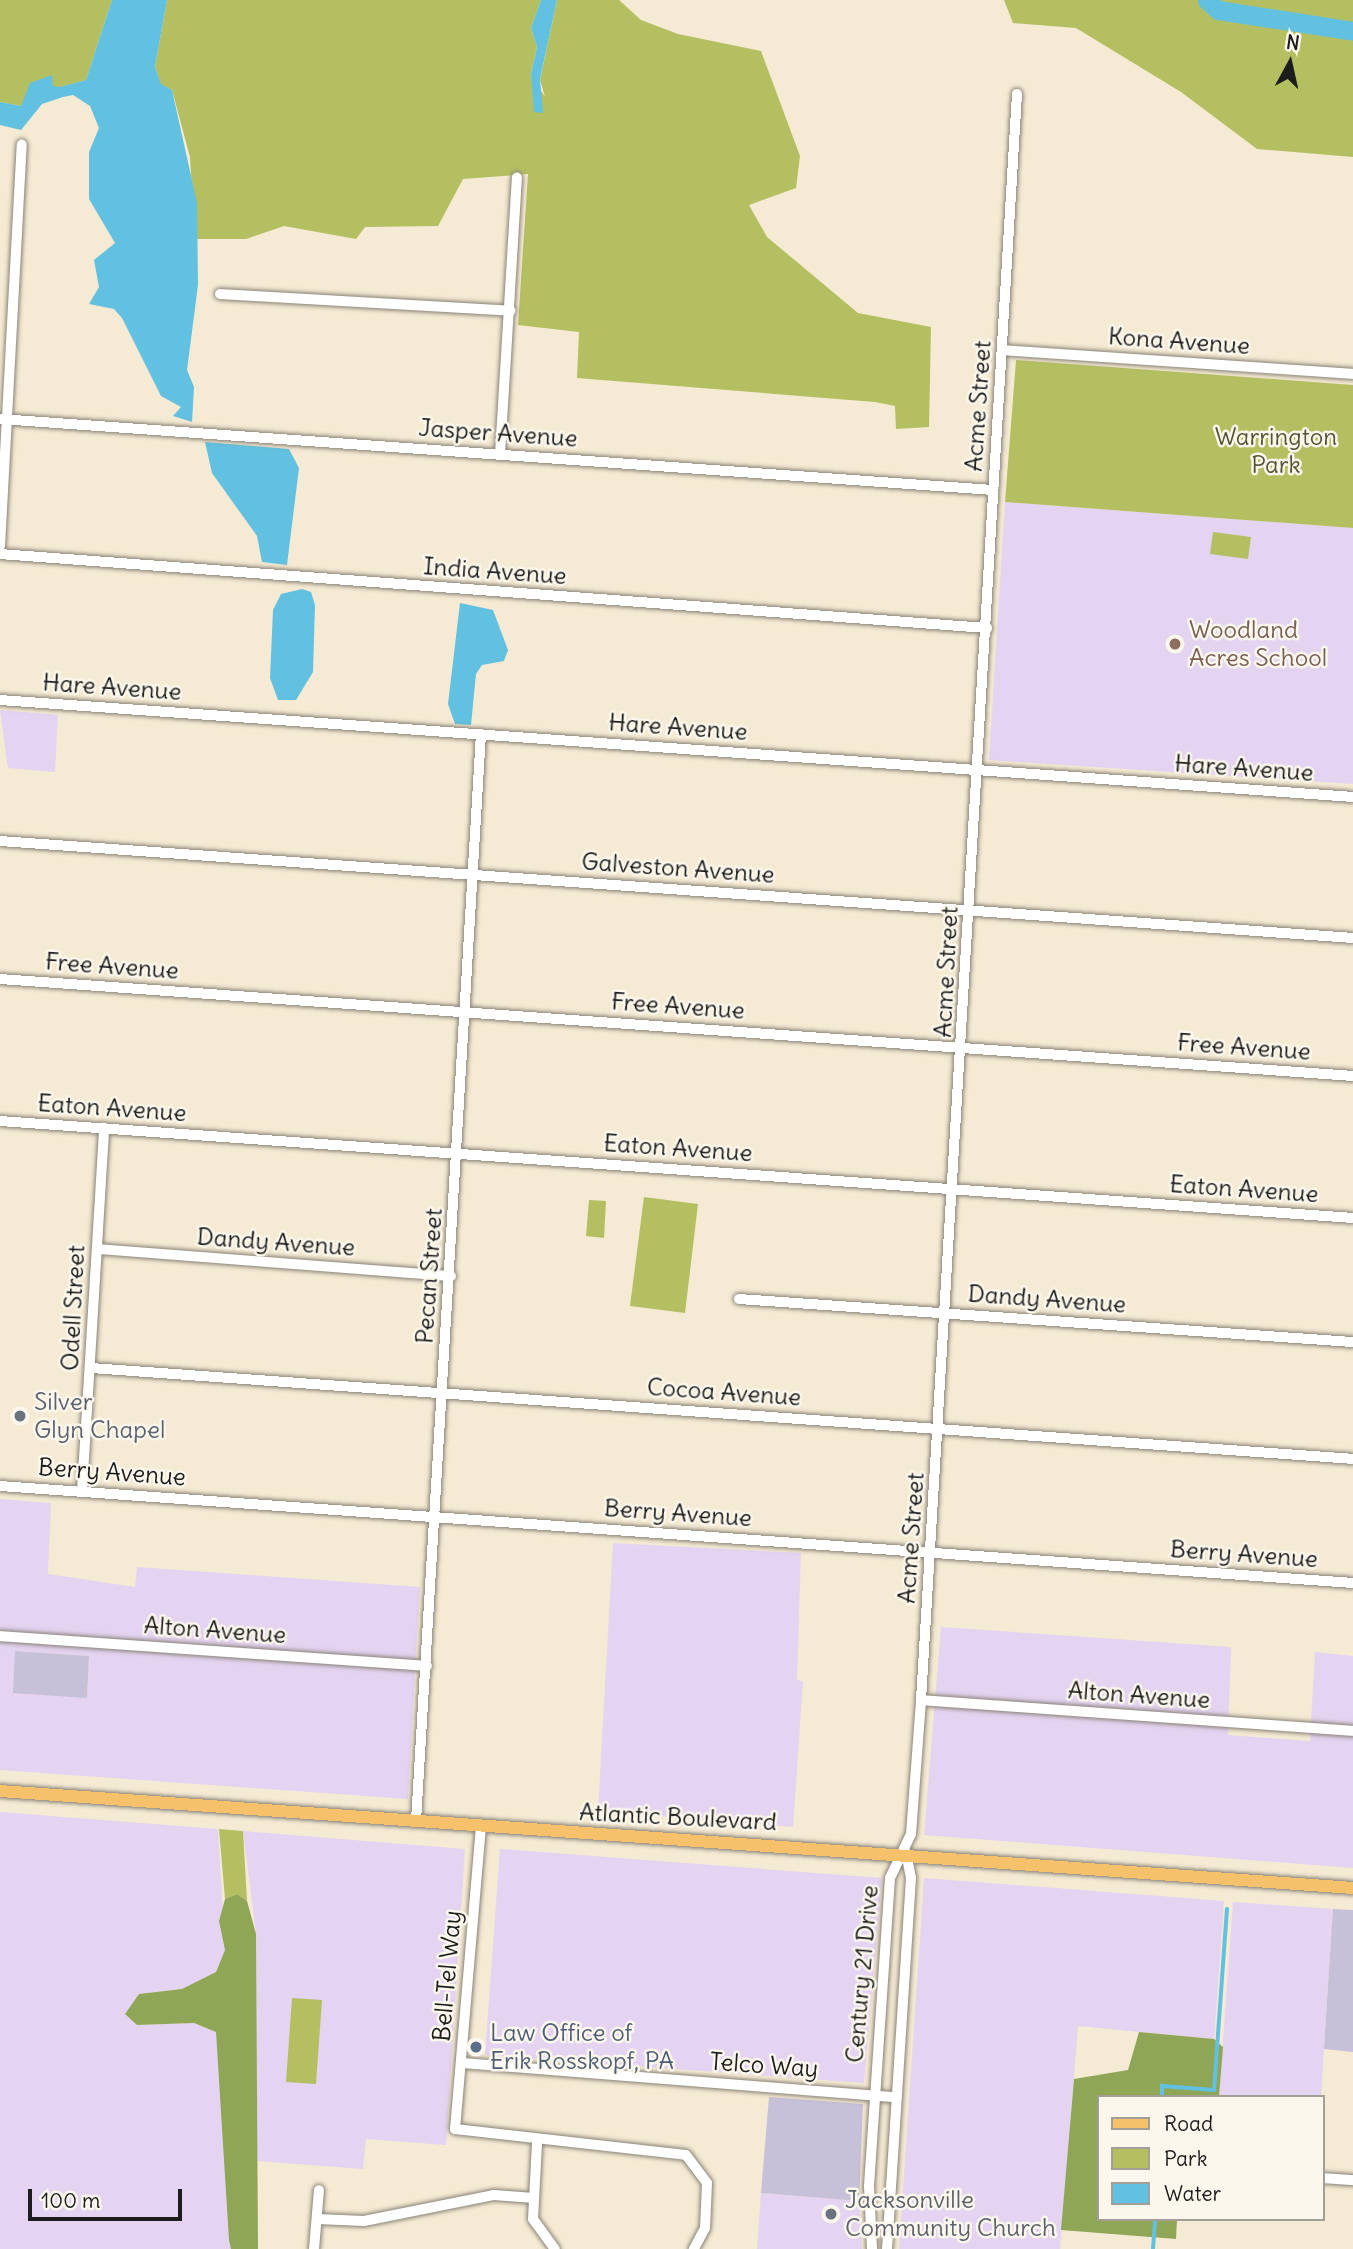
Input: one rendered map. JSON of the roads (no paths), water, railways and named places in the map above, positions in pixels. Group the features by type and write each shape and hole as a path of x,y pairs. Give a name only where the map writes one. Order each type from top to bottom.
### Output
{"main road":[{"name":"Atlantic Boulevard","path":"0,1791 481,1826 906,1852 1353,1888"}],"street":[{"name":"Acme Street","path":"906,1852 921,1700 947,1312 1017,94"},
{"path":"0,546 3,419 22,145"},
{"path":"500,454 511,310 517,178"},
{"path":"220,294 511,310"},
{"name":"Kona Avenue","path":"1002,350 1353,374"},
{"name":"Jasper Avenue","path":"3,419 993,490"},
{"name":"India Avenue","path":"0,554 986,628"},
{"name":"Hare Avenue","path":"0,700 1353,797"},
{"name":"Pecan Street","path":"416,1821 476,874 481,734"},
{"name":"Galveston Avenue","path":"0,841 1353,938"},
{"name":"Free Avenue","path":"0,979 1353,1076"},
{"name":"Eaton Avenue","path":"0,1121 1353,1218"},
{"name":"Odell Street","path":"82,1491 104,1128"},
{"name":"Dandy Avenue","path":"98,1249 451,1276"},
{"name":"Dandy Avenue","path":"739,1298 1353,1342"},
{"name":"Cocoa Avenue","path":"91,1368 1353,1459"},
{"name":"Berry Avenue","path":"0,1486 1353,1583"},
{"name":"Alton Avenue","path":"0,1636 427,1666"},
{"name":"Alton Avenue","path":"921,1700 1353,1731"},
{"name":"Bell-Tel Way","path":"481,1826 455,2129 537,2143"},
{"name":"Century 21 Drive","path":"872,2249 873,2094 890,1878 906,1852"},
{"name":"Century 21 Drive","path":"887,2249 911,1878 906,1852"},
{"name":"Telco Way","path":"461,2063 897,2097"},
{"path":"555,2249 533,2219 537,2143 686,2155 703,2171 706,2211 694,2249"},
{"path":"1325,2178 1353,2180"},
{"path":"314,2249 319,2190"},
{"path":"317,2219 364,2221 494,2195 534,2198"}],"water":[{"path":"112,0 167,0 155,67 161,84 172,90 197,203 198,285 187,370 194,387 192,422 173,416 181,407 161,396 122,318 114,309 89,304 99,287 94,260 115,243 89,199 89,152 99,128 90,106 73,95 63,97 42,104 21,130 0,125 0,102 21,106 30,83 52,75 53,86 60,87 86,80"},
{"path":"541,0 557,0 540,79 543,113 534,112 531,74 537,47 531,28"},
{"path":"205,442 289,449 299,468 287,565 262,562 257,536 212,473"},
{"path":"302,589 311,592 315,605 313,672 296,700 278,700 270,678 273,610 281,594"},
{"path":"460,603 493,610 508,650 504,661 482,665 476,674 471,725 455,724 448,704"}],"waterway":[{"path":"1207,0 1218,10 1353,31"},
{"path":"1162,2095 1162,2086 1214,2090 1227,1909"},
{"path":"1153,2249 1155,2221"}],"place":[{"name":"Woodland Acres School","path":"1175,644"},
{"name":"Silver Glyn Chapel","path":"20,1416"},
{"name":"Law Office of Erik Rosskopf, PA","path":"476,2047"},
{"name":"Jacksonville Community Church","path":"831,2214"}],"park label":[{"name":"Warrington Park","path":"1276,451"}]}
